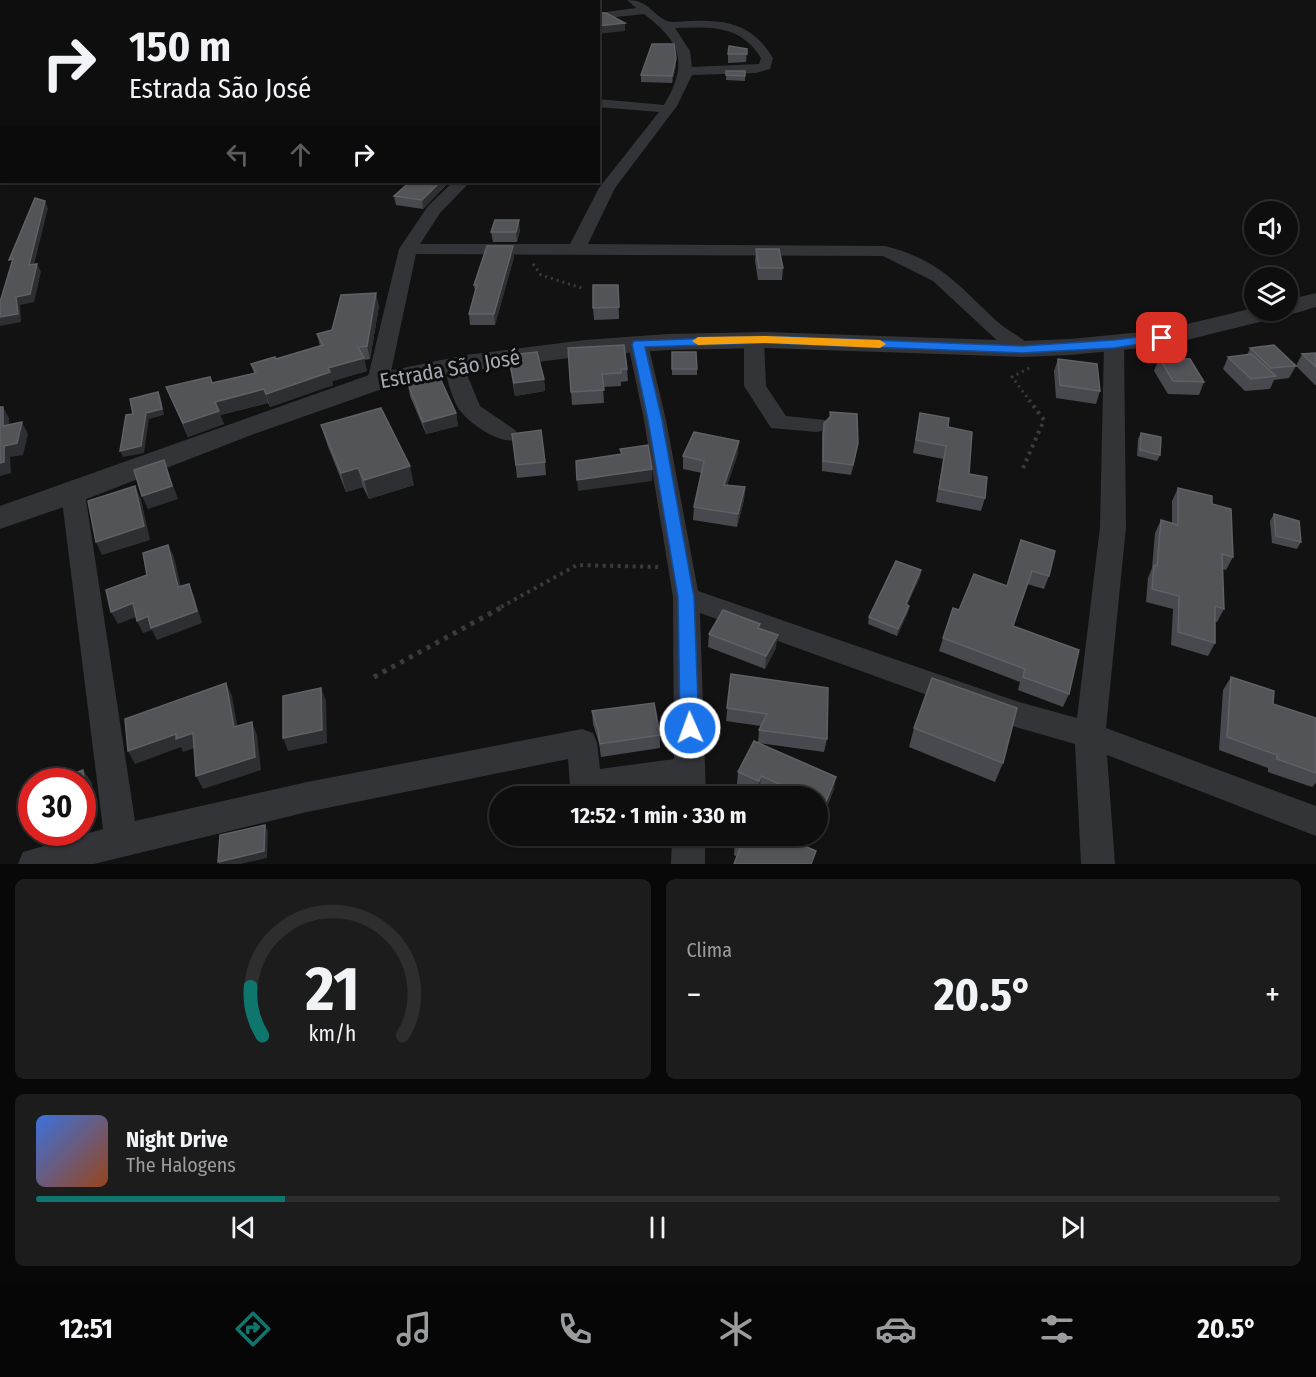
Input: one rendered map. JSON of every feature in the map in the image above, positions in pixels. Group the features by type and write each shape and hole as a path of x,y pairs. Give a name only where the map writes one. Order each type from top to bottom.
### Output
{"street":[{"path":"576,250 611,181 669,110 687,71 681,44 664,25 633,0"},
{"path":"600,15 646,10"},
{"path":"664,25 717,26 737,30 751,37 767,58 767,64 756,69 687,71"},
{"path":"600,103 669,110"},
{"path":"378,381 408,249 434,210 461,183"},
{"path":"408,249 771,252 853,249 885,251 920,266 946,281 1002,338 1027,358"},
{"path":"1298,305 1316,300"},
{"name":"Estrada São José","path":"0,518 378,381 453,365 585,348 754,340 1027,358 1162,338 1244,318"},
{"path":"754,340 755,386 779,423 817,425"},
{"path":"35,864 121,839 396,776 582,743 586,785 691,784 686,597 655,420 638,344"},
{"path":"1098,864 1090,735 1113,527 1114,344"},
{"path":"453,365 471,410 507,435"},
{"path":"73,493 121,839"},
{"path":"686,597 1019,715 1090,735 1316,821"},
{"path":"687,864 688,846"}],"path":[{"path":"528,250 530,260 542,275 585,289"},
{"path":"1023,468 1044,420 1012,377 1027,358"},
{"path":"374,677 578,565 680,568"}],"building":[{"path":"600,13 606,13 625,23 600,26"},
{"path":"652,44 674,44 676,58 672,76 641,75"},
{"path":"729,46 747,49 747,54 728,54"},
{"path":"726,71 745,71 745,76 726,75"},
{"path":"409,183 439,183 422,200 394,196"},
{"path":"35,198 45,201 29,265 37,264 30,294 16,297 18,314 0,317 0,302 13,259 9,260"},
{"path":"495,220 519,220 516,232 491,232"},
{"path":"487,246 513,246 494,314 469,314 477,285 474,285"},
{"path":"756,249 779,249 783,268 759,268"},
{"path":"593,285 618,285 619,307 593,308"},
{"path":"376,293 367,346 358,347 364,358 328,368 330,372 266,394 264,389 215,402 219,411 183,423 166,387 210,377 212,383 256,373 251,364 323,345 317,334 332,330 341,295"},
{"path":"624,345 627,369 621,369 621,373 602,374 604,390 571,392 568,348"},
{"path":"1274,345 1296,366 1271,368 1250,348"},
{"path":"537,352 544,379 514,383 508,355"},
{"path":"672,352 696,352 697,369 672,369"},
{"path":"1316,353 1316,367 1302,354"},
{"path":"1252,354 1276,376 1251,379 1228,357"},
{"path":"1159,358 1190,359 1204,382 1173,381"},
{"path":"1058,359 1097,364 1100,391 1060,385"},
{"path":"439,376 456,413 423,422 408,384"},
{"path":"158,392 162,409 146,413 141,446 120,451 126,415 133,414 130,399"},
{"path":"0,407 3,407 3,426 22,422 17,443 4,446 4,462 0,463"},
{"path":"381,408 410,466 364,480 358,468 341,473 321,425"},
{"path":"830,412 857,414 858,443 853,465 823,461 824,423 831,416"},
{"path":"920,413 949,418 948,427 972,432 969,474 987,477 985,498 939,489 946,446 916,440"},
{"path":"541,430 545,462 516,465 512,434"},
{"path":"694,432 739,441 724,485 745,487 738,514 694,507 704,461 683,456"},
{"path":"1141,433 1161,437 1160,455 1140,450"},
{"path":"648,445 652,469 577,480 576,461 622,454 620,449"},
{"path":"164,460 172,486 142,496 134,470"},
{"path":"135,486 144,526 96,542 88,501"},
{"path":"1178,488 1212,496 1212,504 1231,509 1233,557 1222,554 1224,609 1215,606 1215,643 1178,632 1179,596 1152,589 1154,565 1157,566 1161,520 1178,525"},
{"path":"1274,514 1299,521 1301,542 1276,536"},
{"path":"1021,540 1055,551 1049,576 1032,571 1013,626 1079,650 1069,694 1023,677 1025,669 943,638 953,608 959,610 974,574 1007,586"},
{"path":"168,545 178,587 189,584 197,611 151,628 148,616 137,621 133,603 111,612 106,590 147,575 143,553"},
{"path":"896,561 921,570 906,604 909,606 898,629 869,617"},
{"path":"723,610 760,624 758,628 778,635 766,656 709,634"},
{"path":"731,674 828,688 827,739 759,730 767,714 727,708"},
{"path":"1231,677 1274,691 1273,704 1316,718 1316,773 1277,759 1277,755 1227,737"},
{"path":"932,678 1017,708 1003,763 914,728"},
{"path":"226,683 234,727 252,722 255,757 196,776 193,733 176,739 176,734 128,751 125,719"},
{"path":"321,688 322,730 283,738 283,696"},
{"path":"654,703 660,735 600,744 592,711"},
{"path":"754,741 836,777 828,797 828,786 784,786 761,776 759,781 738,772"},
{"path":"265,825 264,851 218,862 220,835"},
{"path":"741,846 804,846 816,851 811,864 734,864"}],"slow traffic":[{"path":"698,341 766,340 880,344"}],"route":[{"path":"690,728 686,597 655,420 638,344 766,340 1022,349 1114,344 1162,338"}]}
